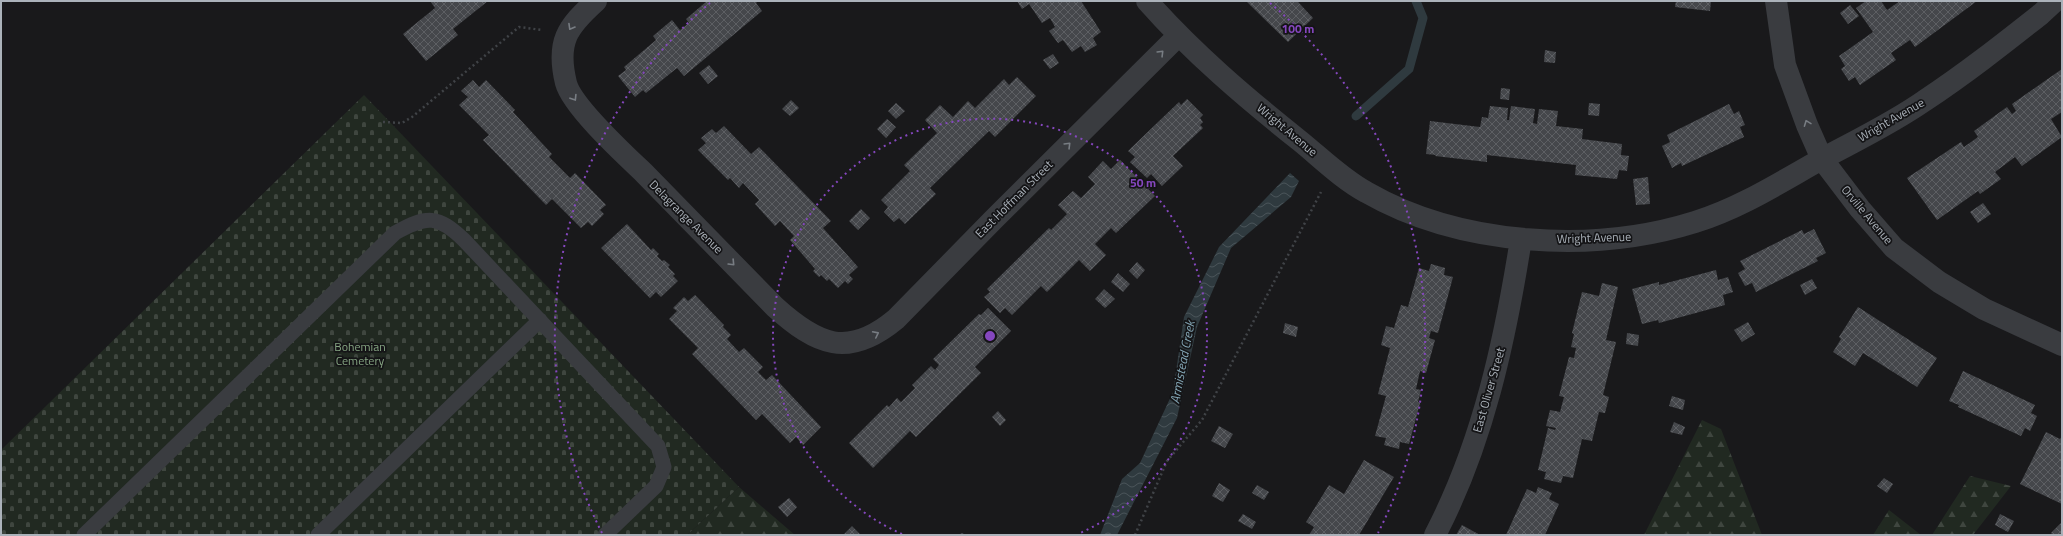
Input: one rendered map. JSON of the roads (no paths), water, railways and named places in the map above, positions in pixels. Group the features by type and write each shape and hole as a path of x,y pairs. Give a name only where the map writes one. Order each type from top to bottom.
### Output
{"street":[{"name":"Delagrange Avenue","path":"596,1 575,20 564,39 566,84 575,101 610,139 775,307 796,326 821,340 839,344"},
{"name":"Wright Avenue","path":"1147,1 1178,36 1275,120 1365,192 1412,213 1440,223 1469,230 1521,239 1589,240 1644,235 1696,222 1750,200 1924,102 2041,14 2055,1"},
{"name":"Orville Avenue","path":"1776,1 1785,65 1822,159 1860,209 1894,248 1939,282 1984,309 2062,345"},
{"name":"East Hoffman Street","path":"839,344 862,341 881,332 896,319 994,218 1178,36"},
{"name":"East Oliver Street","path":"1435,535 1446,513 1476,439 1493,381 1509,315 1521,239"}],"lane":[{"path":"84,535 390,238 412,223 438,220 451,228 658,446 664,467 656,486 605,535"},
{"path":"318,535 540,320"}],"water":[{"path":"1290,173 1299,181 1291,197 1231,248 1197,327 1177,418 1117,535 1100,535 1122,479 1140,463 1173,392 1184,317 1219,247"}],"waterway":[{"name":"Armistead Creek","path":"1356,116 1409,69 1423,18 1416,1"}],"park label":[{"name":"Bohemian Cemetery","path":"360,354"}]}
